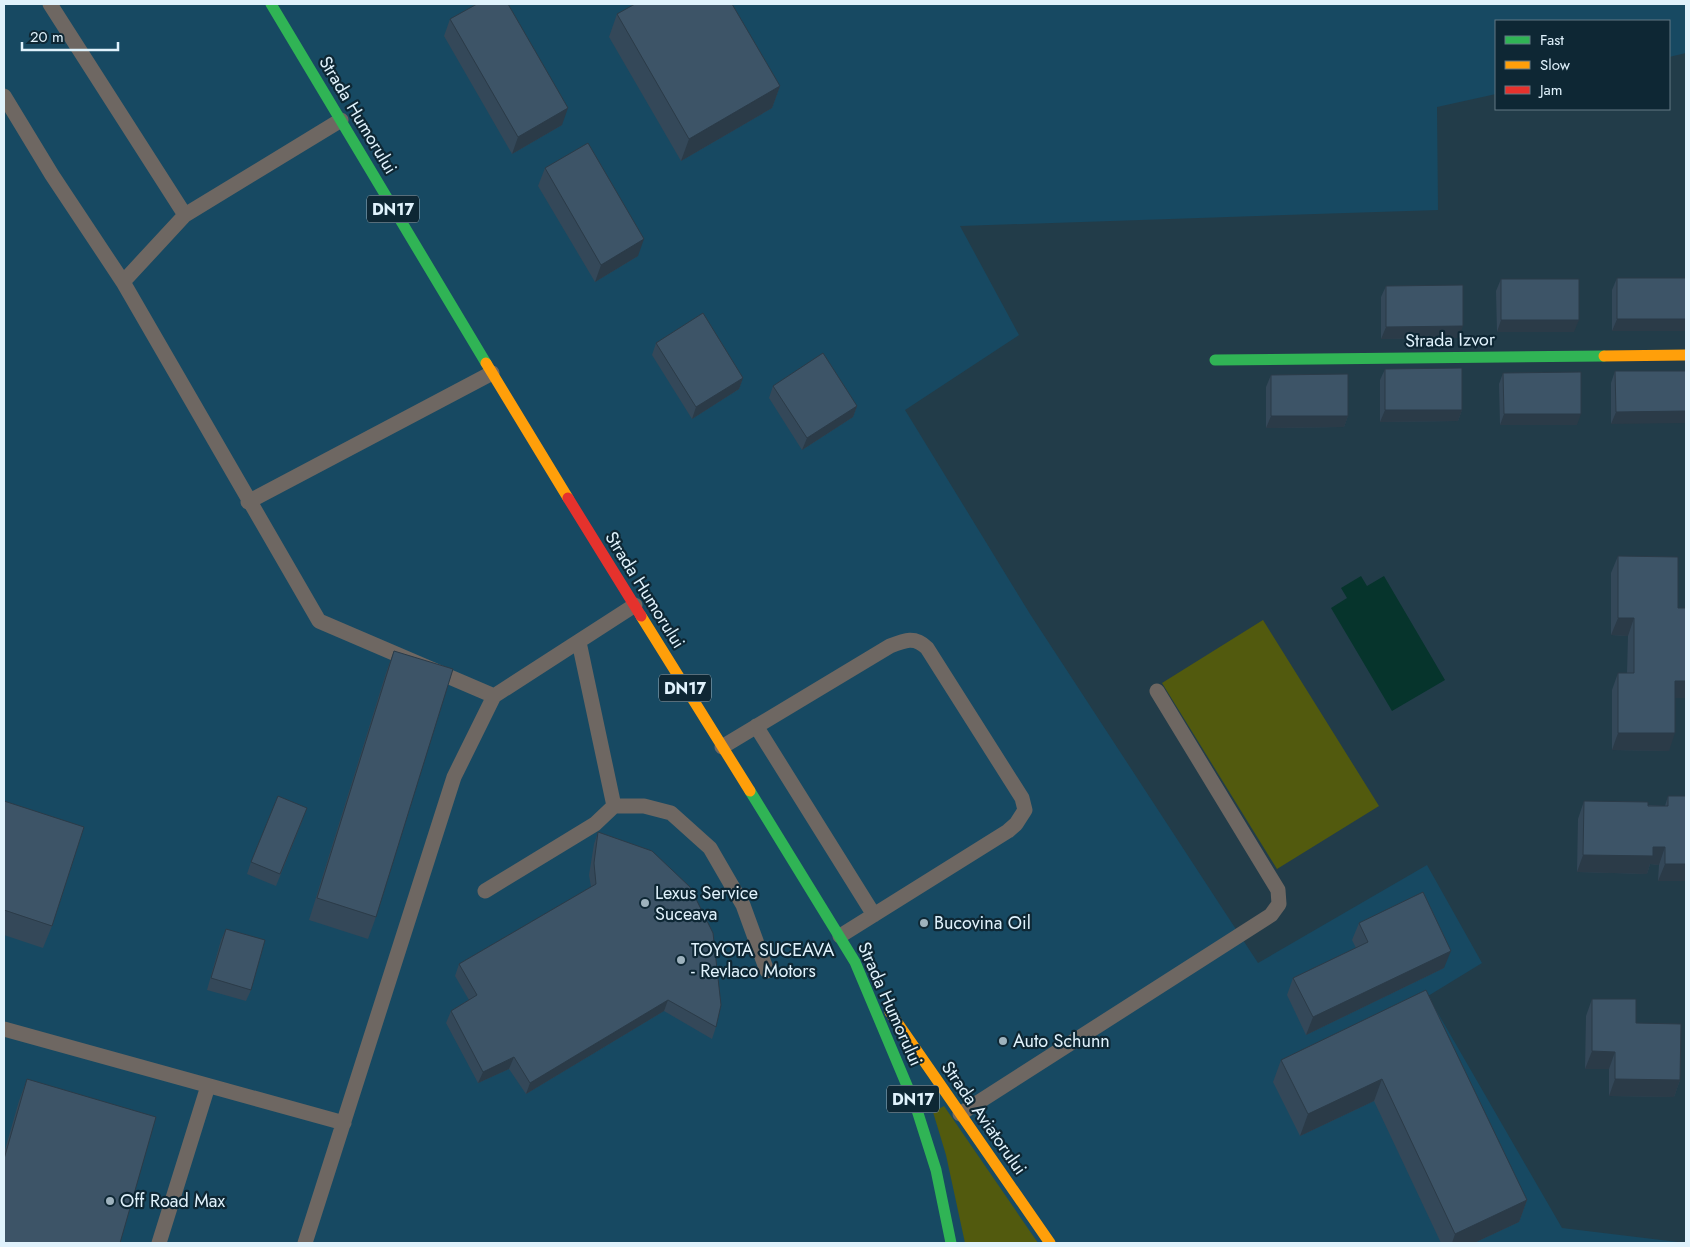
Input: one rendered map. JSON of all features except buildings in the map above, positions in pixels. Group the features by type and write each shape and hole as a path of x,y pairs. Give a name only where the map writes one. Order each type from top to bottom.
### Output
{"main road":[{"name":"Strada Humorului","path":"271,4 492,373 855,962 916,1107 936,1170 951,1243"},
{"name":"Strada Izvor","path":"1215,360 1686,355"},
{"name":"Strada Aviatorului","path":"855,962 1050,1243"}],"lane":[{"path":"50,4 185,216"},
{"path":"4,96 52,175 122,282 318,621 494,696"},
{"path":"122,282 185,216 341,120"},
{"path":"248,502 492,373"},
{"path":"305,1243 454,777 494,696 635,605"},
{"path":"722,747 890,646 910,639 920,641 927,648 1022,798 1025,810 1016,824 1008,831 840,936"},
{"path":"579,642 614,806"},
{"path":"960,1114 1271,915 1279,904 1278,890 1157,691"},
{"path":"756,726 874,915"},
{"path":"485,891 596,824 614,806 644,806 671,813 710,848 743,905 767,971"},
{"path":"4,1029 344,1123"},
{"path":"159,1243 208,1086"}],"shaded area":[{"path":"4,4 1686,4 1686,53 1670,57 1670,20 1495,20 1495,94 1437,107 1438,210 960,226 1019,335 905,410 1030,614 1258,963 1427,865 1482,963 1428,996 1562,1228 1686,1243 4,1243"},
{"path":"1361,576 1367,586 1384,576 1445,680 1392,711 1331,608 1347,598 1341,588"}],"green space":[{"path":"1263,620 1379,806 1277,869 1162,683"},
{"path":"944,1106 1038,1243 965,1243 946,1155 933,1112"}],"traffic: fast":[{"path":"271,4 486,363"},
{"path":"1215,360 1604,356"},
{"path":"750,791 855,962 916,1107 936,1170 951,1243"}],"traffic: slow":[{"path":"1604,356 1686,355"},
{"path":"486,363 568,498"},
{"path":"641,616 750,791"},
{"path":"890,1012 1050,1243"}],"traffic: jam":[{"path":"568,498 641,616"}],"place":[{"name":"Lexus Service Suceava","path":"645,903"},
{"name":"Bucovina Oil","path":"924,923"},
{"name":"TOYOTA SUCEAVA - Revlaco Motors","path":"681,960"},
{"name":"Auto Schunn","path":"1003,1041"},
{"name":"Off Road Max","path":"110,1201"}]}
